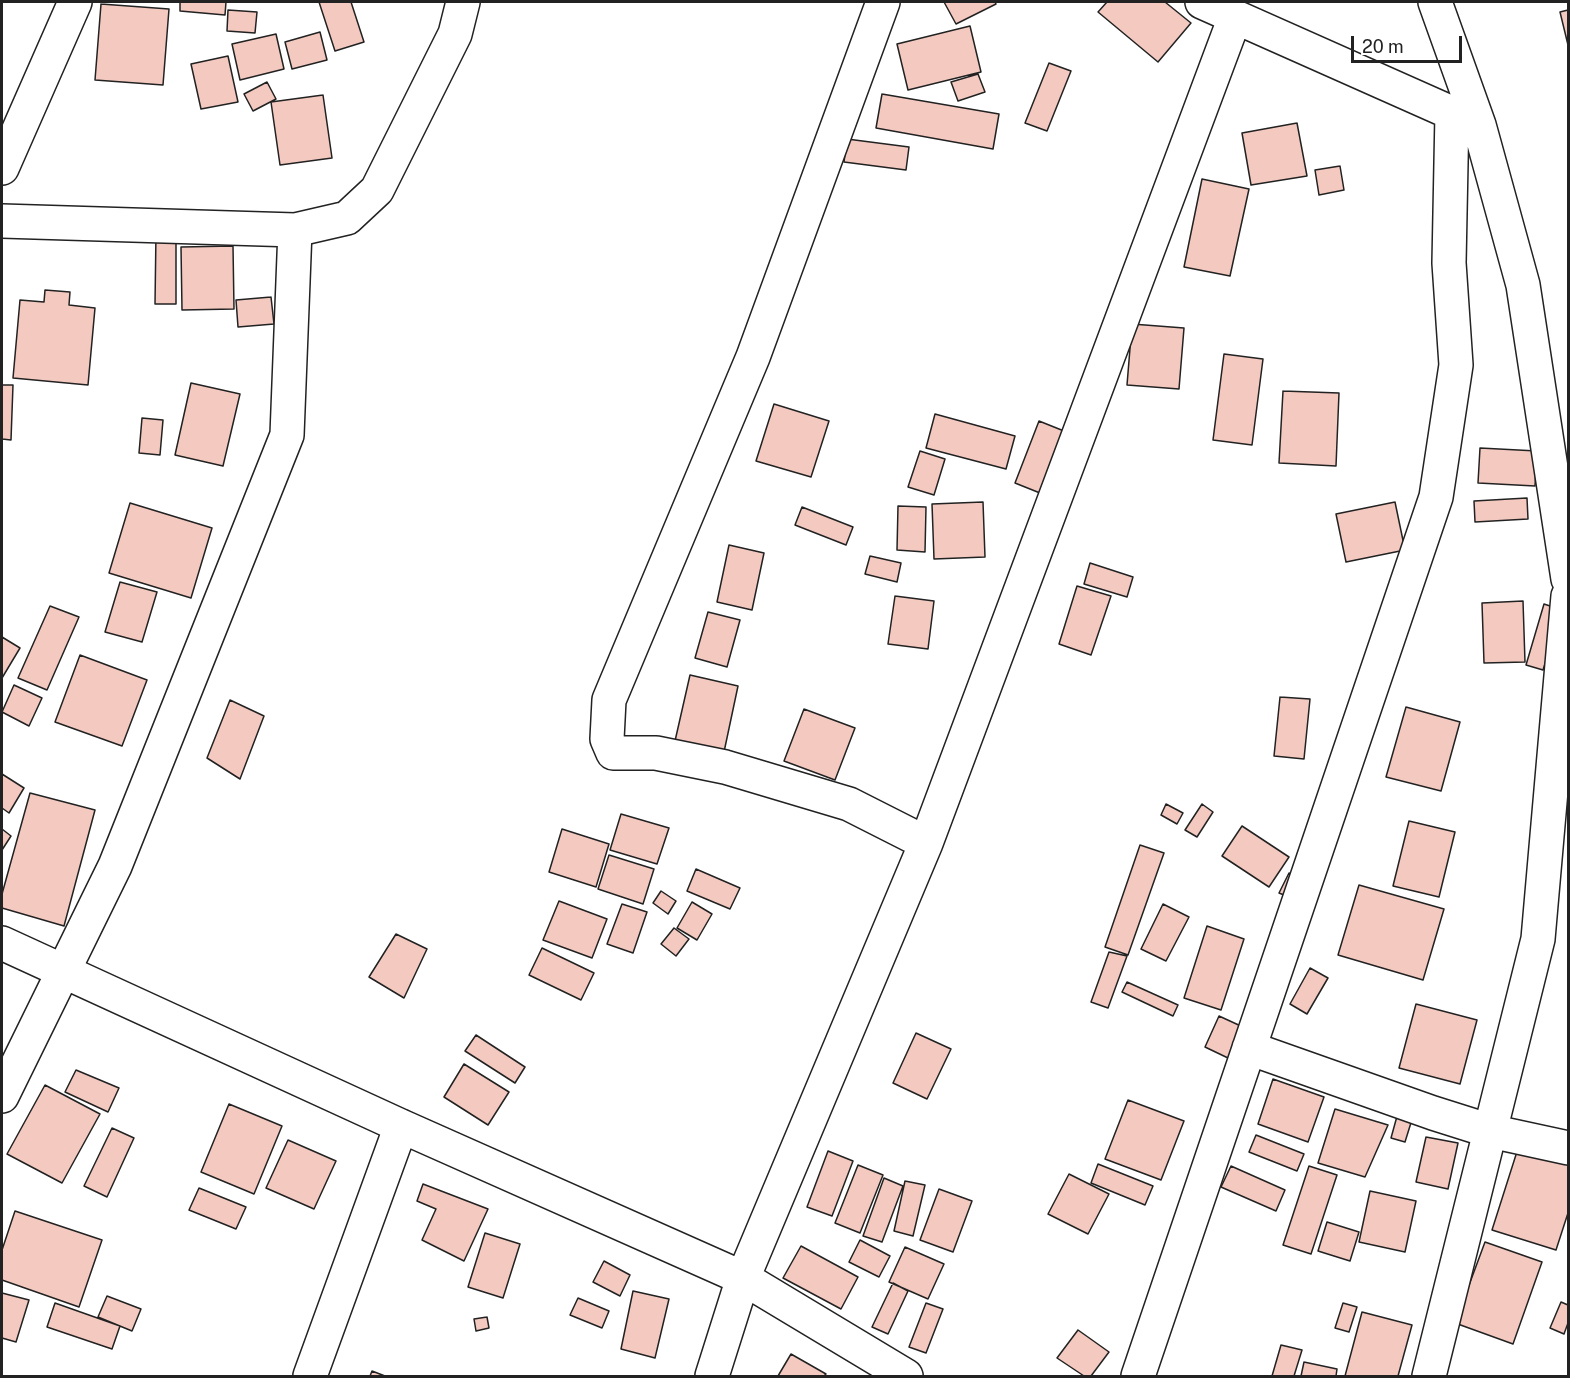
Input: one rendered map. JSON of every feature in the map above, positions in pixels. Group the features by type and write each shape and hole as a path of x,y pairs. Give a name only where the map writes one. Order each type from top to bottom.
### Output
{"street":[{"path":"6,150 75,2"},
{"path":"2,221 295,230 346,218 377,190 455,34 463,2"},
{"path":"883,2 753,357 609,700 607,739 613,753 668,755 725,767 849,804 926,843"},
{"path":"1202,2 1466,119"},
{"path":"1435,2 1466,119 1523,285 1569,579"},
{"path":"712,1377 743,1278 926,843 1235,17"},
{"path":"1138,1377 1436,497 1456,365 1449,263 1466,119"},
{"path":"2,1096 115,866 287,435 295,230"},
{"path":"1429,1377 1539,939 1569,596"},
{"path":"2,943 401,1126 743,1278 906,1377"},
{"path":"1249,1048 1336,1081 1490,1131 1569,1148"},
{"path":"310,1377 401,1126"}],"building":[{"path":"180,2 226,2 225,15 180,11"},
{"path":"319,2 351,2 364,42 335,51"},
{"path":"944,2 995,2 996,4 956,24"},
{"path":"1107,2 1165,2 1191,23 1158,62 1098,12"},
{"path":"101,4 169,9 163,85 95,80"},
{"path":"228,10 257,12 255,33 227,31"},
{"path":"1568,10 1568,45 1560,12"},
{"path":"970,26 981,72 908,90 897,44"},
{"path":"320,32 327,60 292,69 285,42"},
{"path":"276,34 284,69 240,80 232,44"},
{"path":"228,56 238,102 201,109 191,64"},
{"path":"1049,63 1071,71 1047,131 1025,123"},
{"path":"978,74 985,92 958,101 951,82"},
{"path":"267,82 276,99 253,111 244,94"},
{"path":"882,94 999,114 993,149 876,128"},
{"path":"323,95 332,158 280,165 271,102"},
{"path":"1297,123 1307,176 1251,185 1242,133"},
{"path":"847,139 909,147 906,170 844,162"},
{"path":"1340,166 1344,190 1319,195 1315,170"},
{"path":"1202,179 1249,189 1230,276 1184,267"},
{"path":"156,233 176,233 176,304 155,304"},
{"path":"233,246 234,309 182,310 181,247"},
{"path":"45,290 70,292 69,305 95,308 88,385 13,378 20,300 44,302"},
{"path":"271,297 274,324 238,327 236,300"},
{"path":"1132,324 1184,328 1179,389 1127,385"},
{"path":"1224,354 1263,359 1252,445 1213,440"},
{"path":"191,383 240,394 223,466 175,455"},
{"path":"2,385 13,385 11,440 2,439"},
{"path":"1283,391 1339,393 1336,466 1279,463"},
{"path":"774,404 829,421 811,477 756,461"},
{"path":"935,414 1015,436 1006,469 926,448"},
{"path":"142,418 163,420 160,455 139,453"},
{"path":"1039,421 1064,431 1040,493 1015,483"},
{"path":"1480,448 1537,451 1535,486 1478,483"},
{"path":"920,451 945,459 934,495 908,487"},
{"path":"1527,498 1528,519 1475,522 1474,501"},
{"path":"983,502 985,557 934,559 932,504"},
{"path":"1395,502 1405,550 1346,562 1336,514"},
{"path":"130,503 212,528 191,598 109,573"},
{"path":"898,506 926,507 925,552 897,550"},
{"path":"802,507 853,527 846,545 795,525"},
{"path":"729,545 764,553 752,610 717,602"},
{"path":"870,556 901,563 897,582 865,574"},
{"path":"1090,563 1133,577 1127,597 1084,584"},
{"path":"120,582 157,592 142,642 105,632"},
{"path":"1077,586 1111,596 1091,655 1059,644"},
{"path":"895,596 934,601 928,649 888,644"},
{"path":"1523,601 1525,662 1484,663 1482,603"},
{"path":"1544,604 1562,610 1543,670 1526,665"},
{"path":"50,606 79,617 47,690 18,678"},
{"path":"708,612 740,620 727,667 695,658"},
{"path":"2,637 20,648 2,678"},
{"path":"80,655 147,680 122,746 55,722"},
{"path":"690,675 738,686 724,752 675,741"},
{"path":"14,685 42,698 29,726 2,712"},
{"path":"1280,697 1310,699 1304,759 1274,756"},
{"path":"230,700 264,716 240,779 207,758"},
{"path":"1406,707 1460,722 1441,791 1386,777"},
{"path":"804,709 855,728 835,780 784,761"},
{"path":"2,774 24,788 9,813 2,808"},
{"path":"30,793 95,810 64,926 2,908 2,894"},
{"path":"1166,804 1183,813 1177,824 1161,815"},
{"path":"1202,804 1213,812 1197,837 1185,830"},
{"path":"621,814 669,828 657,864 610,850"},
{"path":"1409,821 1455,832 1439,897 1393,886"},
{"path":"1242,826 1289,857 1269,887 1222,856"},
{"path":"2,829 11,836 2,850"},
{"path":"562,829 609,844 596,887 549,872"},
{"path":"1140,845 1164,853 1128,955 1105,947"},
{"path":"609,855 654,869 643,904 598,889"},
{"path":"696,869 740,888 730,909 687,891"},
{"path":"1289,873 1303,879 1294,899 1279,893"},
{"path":"1359,885 1444,909 1423,980 1338,955"},
{"path":"661,891 676,901 668,914 653,903"},
{"path":"559,901 607,919 592,958 543,940"},
{"path":"692,902 712,914 697,940 677,928"},
{"path":"622,904 647,912 633,953 607,944"},
{"path":"1163,904 1189,917 1166,961 1141,949"},
{"path":"1207,926 1244,939 1221,1010 1184,998"},
{"path":"674,928 689,939 676,956 661,944"},
{"path":"396,934 427,949 404,998 369,977"},
{"path":"542,948 594,973 581,1000 529,975"},
{"path":"1109,952 1127,956 1108,1008 1091,1002"},
{"path":"1310,968 1328,978 1307,1014 1290,1004"},
{"path":"1127,982 1178,1005 1173,1016 1122,992"},
{"path":"1416,1004 1477,1020 1460,1084 1399,1068"},
{"path":"1219,1016 1243,1027 1228,1058 1205,1047"},
{"path":"916,1033 951,1049 927,1099 893,1083"},
{"path":"476,1035 525,1067 515,1083 465,1051"},
{"path":"464,1064 509,1092 488,1125 444,1097"},
{"path":"76,1070 119,1088 108,1112 65,1092"},
{"path":"1273,1079 1324,1097 1308,1142 1258,1124"},
{"path":"45,1085 100,1114 62,1183 7,1154"},
{"path":"1128,1100 1184,1121 1161,1180 1105,1159"},
{"path":"229,1104 282,1126 254,1194 201,1172"},
{"path":"1335,1109 1388,1125 1365,1177 1318,1163"},
{"path":"1399,1109 1414,1113 1405,1142 1391,1138"},
{"path":"112,1128 134,1138 107,1197 84,1186"},
{"path":"1256,1135 1304,1154 1297,1171 1249,1152"},
{"path":"1426,1137 1458,1143 1448,1189 1416,1182"},
{"path":"1521,1139 1568,1154 1568,1213 1556,1250 1492,1230"},
{"path":"288,1140 336,1161 314,1209 266,1188"},
{"path":"828,1151 853,1161 832,1216 807,1207"},
{"path":"1098,1164 1153,1186 1145,1205 1091,1183"},
{"path":"858,1165 883,1175 860,1233 835,1223"},
{"path":"1231,1166 1285,1190 1276,1211 1221,1187"},
{"path":"1309,1166 1337,1175 1311,1254 1283,1245"},
{"path":"1069,1174 1109,1194 1088,1234 1048,1214"},
{"path":"884,1178 903,1186 882,1242 863,1236"},
{"path":"905,1181 925,1185 913,1236 894,1231"},
{"path":"423,1184 488,1209 464,1261 422,1240 436,1209 417,1201"},
{"path":"199,1188 246,1207 236,1229 189,1210"},
{"path":"939,1189 972,1201 953,1252 920,1240"},
{"path":"1370,1191 1416,1201 1405,1252 1359,1242"},
{"path":"15,1211 102,1240 79,1307 2,1280 2,1250"},
{"path":"1327,1222 1359,1232 1350,1261 1318,1251"},
{"path":"485,1233 520,1244 503,1298 468,1287"},
{"path":"860,1240 890,1256 879,1277 849,1262"},
{"path":"1485,1242 1542,1262 1513,1344 1455,1323"},
{"path":"801,1246 858,1277 841,1309 783,1278"},
{"path":"905,1247 944,1264 928,1299 889,1282"},
{"path":"604,1261 630,1275 620,1296 593,1282"},
{"path":"893,1283 908,1291 888,1334 872,1327"},
{"path":"633,1291 669,1299 655,1358 621,1349"},
{"path":"2,1293 29,1300 16,1342 2,1338"},
{"path":"107,1296 141,1309 132,1331 98,1317"},
{"path":"578,1298 609,1311 602,1328 570,1315"},
{"path":"1561,1302 1568,1305 1568,1323 1564,1334 1550,1328"},
{"path":"55,1303 120,1326 112,1349 47,1327"},
{"path":"926,1303 943,1309 926,1353 909,1347"},
{"path":"1343,1303 1357,1307 1349,1332 1335,1328"},
{"path":"1362,1312 1412,1325 1398,1376 1345,1376"},
{"path":"487,1317 489,1328 476,1331 474,1319"},
{"path":"1078,1330 1109,1352 1091,1376 1084,1376 1057,1358"},
{"path":"1281,1345 1302,1350 1294,1376 1272,1376"},
{"path":"791,1354 826,1374 824,1376 778,1376"},
{"path":"1304,1362 1337,1369 1336,1376 1301,1376"},
{"path":"372,1371 385,1376 370,1376"}]}
